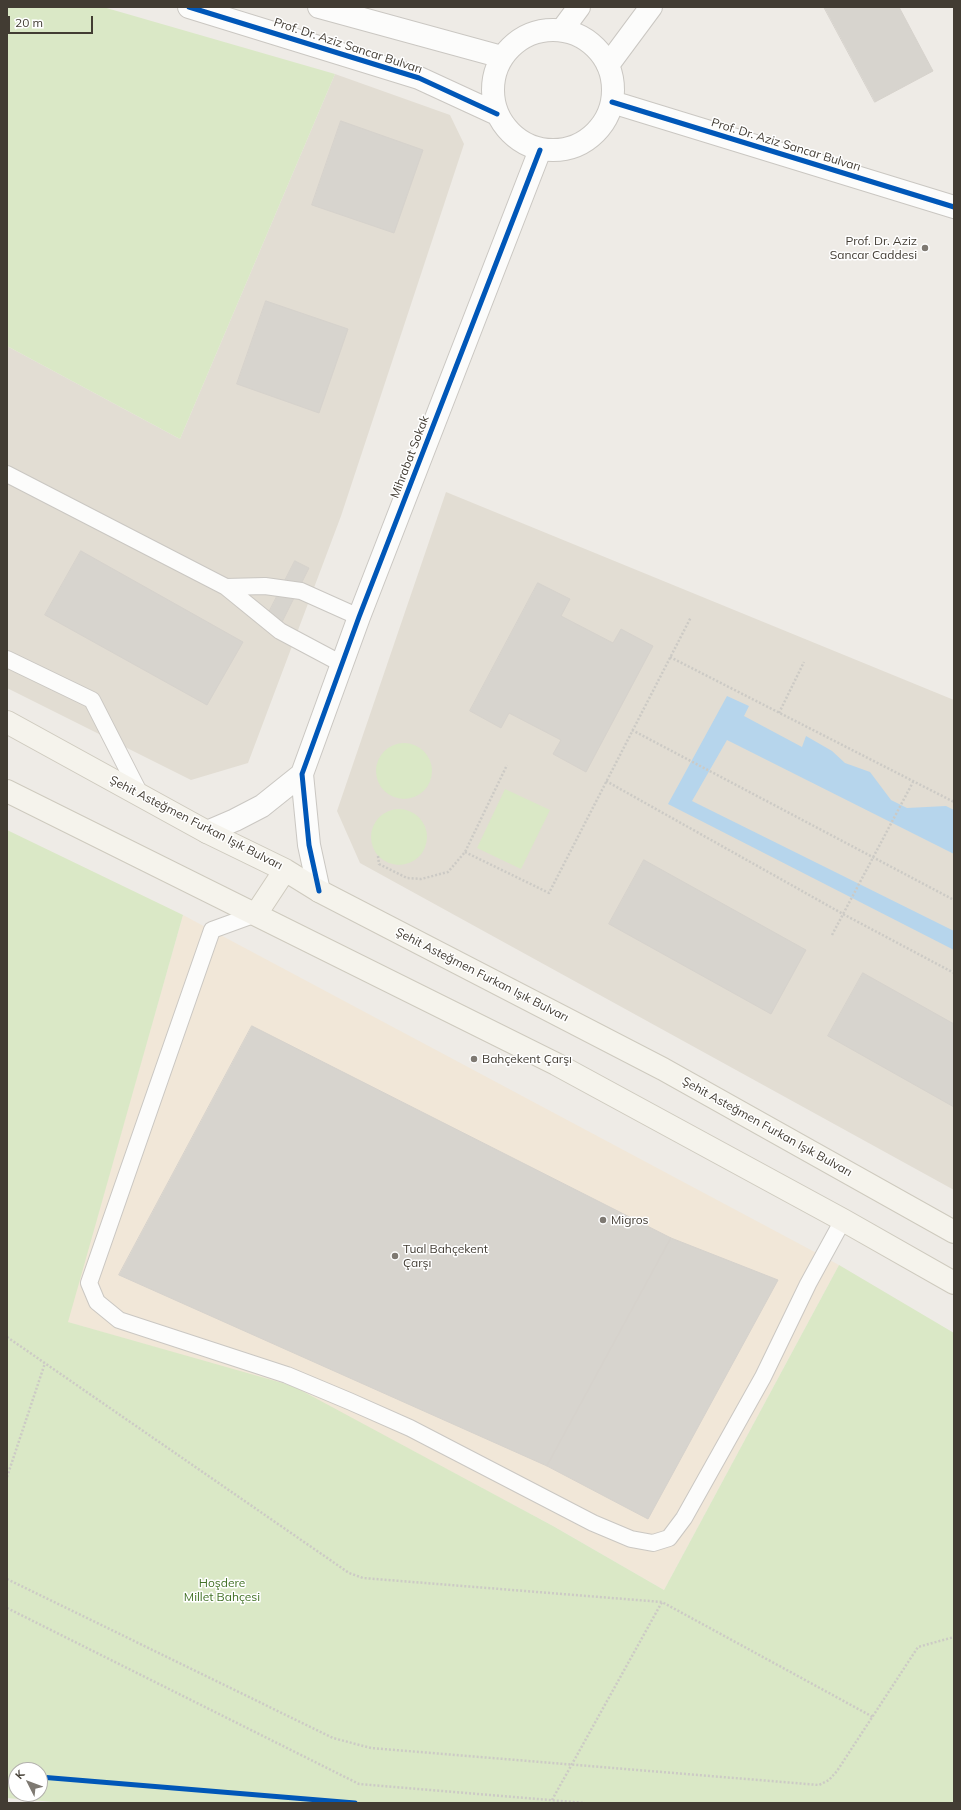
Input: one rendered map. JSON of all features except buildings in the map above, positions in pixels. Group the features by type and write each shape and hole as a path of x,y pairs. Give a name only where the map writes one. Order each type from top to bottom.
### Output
{"main road":[{"name":"Şehit Asteğmen Furkan Işık Bulvarı","path":"7,722 208,832 285,870 319,891 663,1069 954,1232"},
{"path":"7,790 556,1064 843,1220 954,1283"},
{"path":"256,914 285,870"}],"street":[{"name":"Prof. Dr. Aziz Sancar Bulvarı","path":"189,7 419,78 497,114"},
{"path":"319,7 502,57"},
{"path":"562,30 579,7"},
{"path":"608,65 651,7"},
{"path":"544,30 562,30 581,36 597,48 608,65 613,84 612,102 606,120 594,135 577,146 559,151 540,150 522,143 508,130 497,114 493,95 494,76 502,57 514,45 528,35 544,30"},
{"name":"Prof. Dr. Aziz Sancar Bulvarı","path":"612,102 954,207"},
{"name":"Mihrabat Sokak","path":"302,774 359,617 540,150"},
{"path":"208,832 262,806 302,774"},
{"path":"302,774 309,845 319,891"}],"lane":[{"path":"7,474 226,587 280,631 342,664"},
{"path":"226,587 265,586 301,591 359,617"},
{"path":"7,659 92,700 141,796"},
{"path":"256,914 212,930 89,1283 96,1302 119,1320 287,1374 410,1428 593,1523 631,1539 653,1543 669,1538 684,1518 760,1384 808,1284 843,1220"}],"path":[{"path":"465,852 549,893 691,617"},
{"path":"670,658 954,802"},
{"path":"779,713 804,662"},
{"path":"632,730 954,900"},
{"path":"378,856 379,864 407,878 421,879 448,872 465,852 507,765"},
{"path":"606,781 843,914 954,973"},
{"path":"832,935 913,782"},
{"path":"7,1337 349,1573 363,1578 662,1602 873,1717"},
{"path":"7,1477 45,1363"},
{"path":"7,1580 333,1738 371,1748 819,1785 829,1780 837,1771 918,1647 954,1637"},
{"path":"552,1800 662,1602"},
{"path":"7,1608 359,1784 585,1803"}],"shaded area":[{"path":"335,74 450,115 464,144 341,516 248,763 191,780 7,688 7,346 180,439"},
{"path":"446,492 954,700 954,1190 360,863 337,811"},
{"path":"183,915 839,1265 664,1590 553,1526 293,1387 67,1322"}],"green space":[{"path":"7,7 103,7 335,74 180,439 7,346"},
{"path":"399,743 409,743 424,751 430,760 432,771 430,782 424,791 409,799 399,799 388,794 381,787 376,776 376,766 381,755 388,748"},
{"path":"505,789 550,810 521,869 477,848"},
{"path":"399,809 410,811 419,817 425,826 427,837 425,848 419,857 410,863 399,865 388,863 379,857 373,848 371,837 373,826 379,817 388,811"},
{"name":"Hoşdere Millet Bahçesi","path":"7,830 183,915 68,1322 293,1386 553,1526 664,1590 839,1265 954,1333 954,1803 66,1803 48,1801 48,1762 8,1762 8,1798"}],"water":[{"path":"727,696 749,706 744,716 802,747 806,736 832,751 845,763 870,772 891,800 907,808 946,806 954,810 954,854 727,740 692,801 954,931 954,950 668,804"}],"cycle path":[{"path":"189,7 419,78 497,114"},
{"path":"612,102 954,207"},
{"path":"319,891 309,845 302,774 359,617 540,150"},
{"path":"48,1778 355,1803"}],"place":[{"name":"Prof. Dr. Aziz Sancar Caddesi","path":"925,248"},
{"name":"Bahçekent Çarşı","path":"474,1059"},
{"name":"Migros","path":"603,1220"},
{"name":"Tual Bahçekent Çarşı","path":"395,1256"}]}
